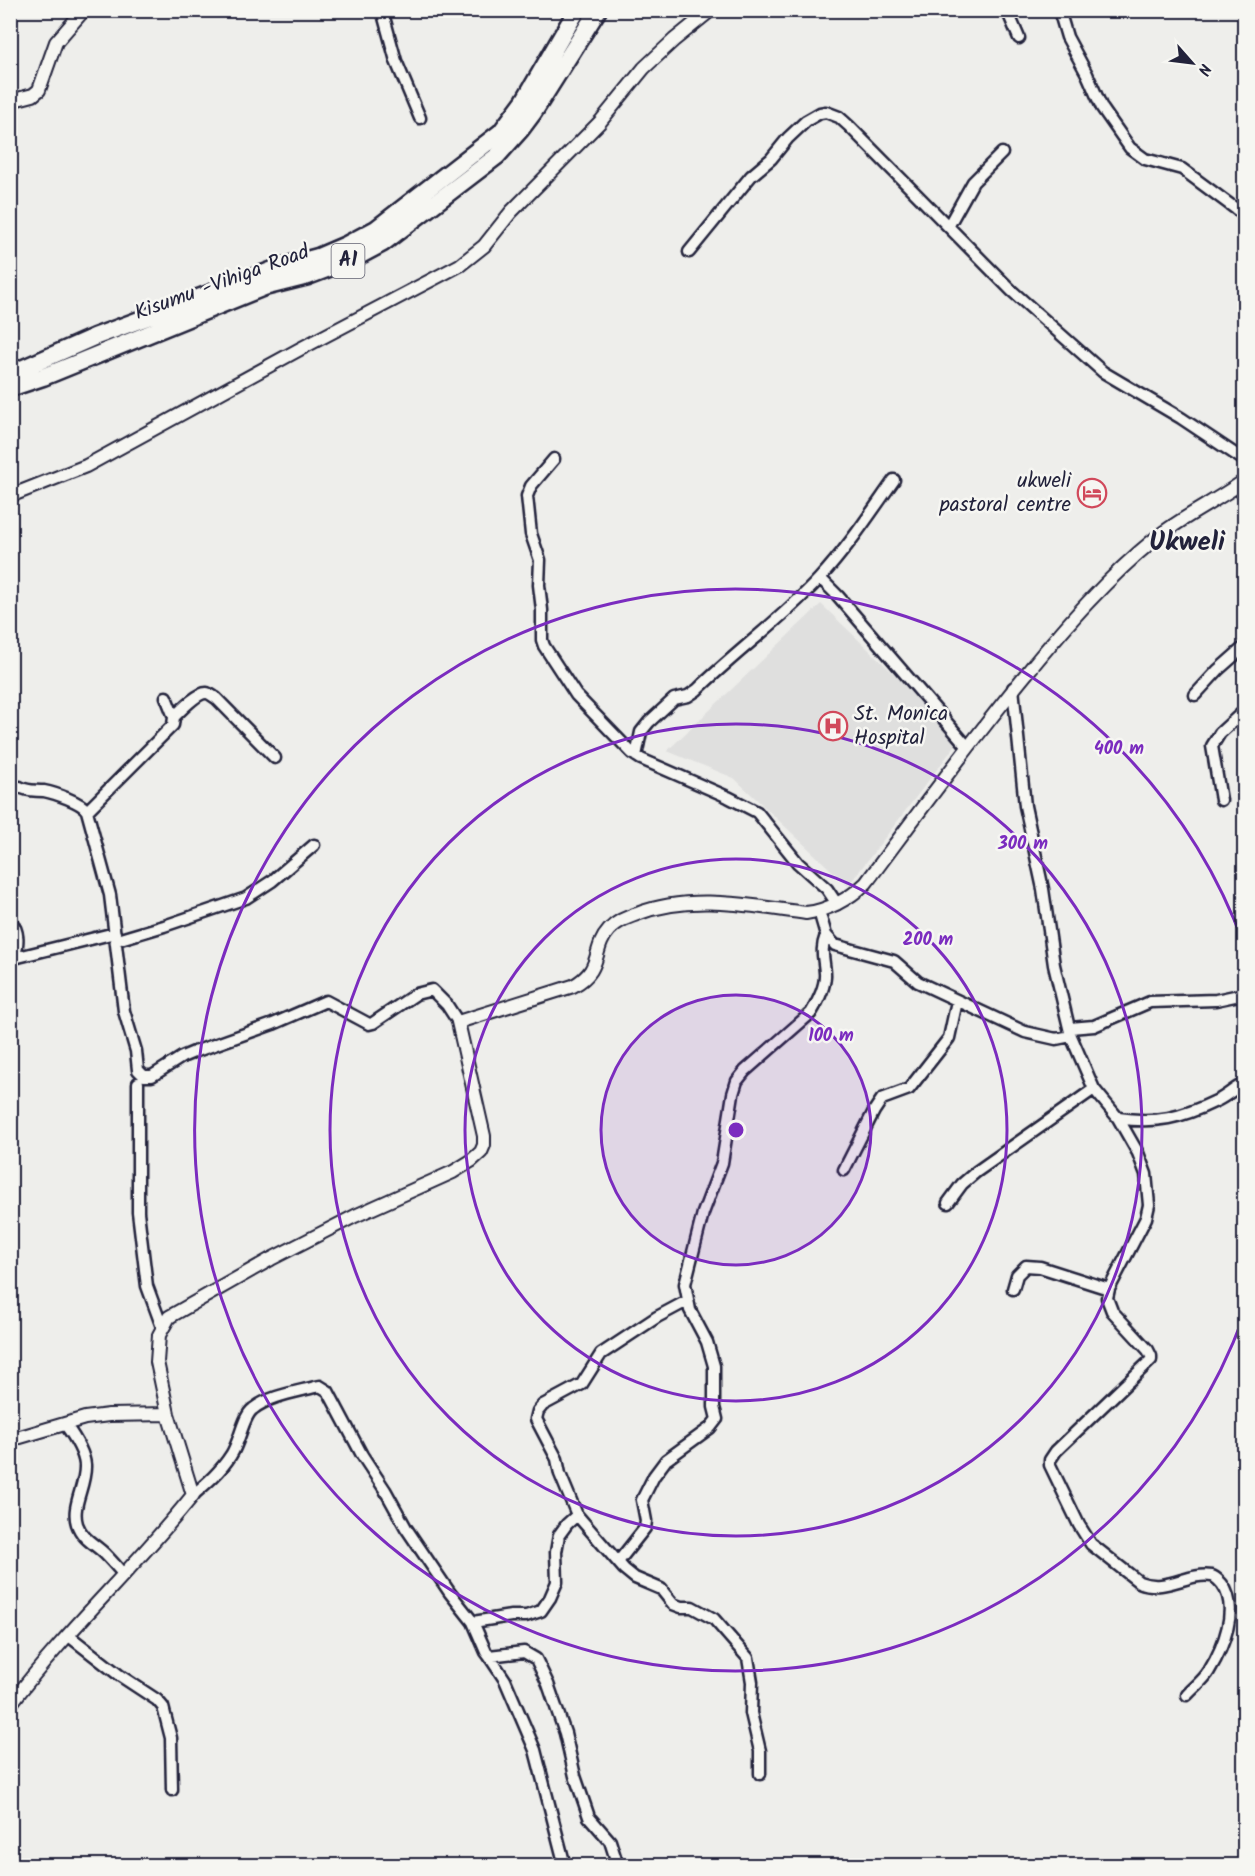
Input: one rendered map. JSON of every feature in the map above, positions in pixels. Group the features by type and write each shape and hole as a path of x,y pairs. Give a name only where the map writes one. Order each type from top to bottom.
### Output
{"highway":[{"name":"Kisumu -Vihiga Road","path":"10,374 94,337 280,267 346,245 376,229 501,132 524,101 577,10"},
{"name":"Kisumu -Vihiga Road","path":"10,388 43,377 264,287 308,276 353,259 383,243 497,156 521,129 598,10"}],"street":[{"path":"10,101 33,95 39,90 56,42 84,10"},
{"path":"382,10 396,61 420,118"},
{"path":"10,496 86,466 460,265 484,246 511,212 600,122 644,68 711,10"},
{"path":"1007,10 1019,38"},
{"path":"1059,10 1071,45 1102,108 1130,148 1145,159 1182,169 1245,215"},
{"path":"689,252 751,176 771,159 788,138 806,121 826,112 839,117 849,126 1012,291 1103,372 1181,418 1245,460"},
{"path":"949,225 973,182 1002,153"},
{"path":"554,459 531,486 527,496 531,534 540,560 542,640 547,652 585,706 636,756 757,812 798,863 827,889 837,904"},
{"path":"636,756 641,732 655,716 674,699 688,696 697,690 820,578 894,480"},
{"path":"458,1022 580,982 595,965 609,930 620,920 651,908 681,903 712,903 806,914 837,904 855,893 866,883 1013,688 1084,606 1136,556 1177,523 1245,481"},
{"path":"820,578 968,746"},
{"path":"1195,695 1218,670 1245,647"},
{"path":"1013,688 1025,806 1043,889 1054,965 1071,1032 1094,1089 1118,1118 1138,1153 1146,1174 1149,1205 1146,1218 1109,1289 1107,1298 1112,1311 1148,1350 1151,1360 1056,1451 1050,1460 1050,1465 1079,1525 1091,1544 1139,1582 1148,1585 1166,1585 1213,1576 1226,1590 1231,1602 1230,1619 1220,1647 1209,1672 1187,1695"},
{"path":"174,717 202,694 209,694 216,698 274,758"},
{"path":"87,811 170,728 174,717 166,697"},
{"path":"1221,800 1212,746 1220,733 1245,711"},
{"path":"20,788 48,792 79,803 87,811 106,879 128,1029 141,1074 148,1077 157,1074 182,1057 273,1024 326,1001 369,1024 374,1023 416,994 432,990 447,1005 458,1022 484,1136 484,1145 476,1157 453,1172 355,1216 271,1259 170,1317 162,1327 156,1347 157,1362 168,1414 193,1495"},
{"path":"10,920 18,935 13,958 165,926 246,898 272,881 314,845"},
{"path":"618,1562 645,1528 642,1500 654,1476 666,1460 710,1428 717,1419 714,1407 714,1366 707,1342 687,1301 685,1278 703,1214 722,1163 736,1082 745,1071 811,1014 816,1005 825,980 821,951 825,935 819,911"},
{"path":"825,935 835,945 844,949 894,961 918,982 1025,1032 1056,1039 1094,1026 1150,1002 1215,1000 1245,994"},
{"path":"844,1170 882,1099 909,1089 949,1038 957,1001"},
{"path":"138,1083 138,1212 147,1286 162,1327"},
{"path":"1118,1118 1143,1121 1166,1120 1217,1101 1245,1084"},
{"path":"948,1203 962,1184 976,1172 1094,1089"},
{"path":"1013,1289 1017,1275 1026,1266 1040,1267 1109,1289"},
{"path":"687,1301 657,1317 601,1354 582,1384 543,1405 538,1411 537,1424 557,1459 560,1474 577,1515 618,1562 635,1578 661,1589 674,1604 681,1607 692,1607 714,1619 746,1654 751,1673 751,1713 760,1751 760,1774"},
{"path":"10,1705 166,1529 193,1495 217,1473 240,1440 248,1415 254,1408 298,1391 315,1387 324,1388 332,1396 362,1455 414,1540 473,1622 483,1647 505,1680 535,1750 562,1850 564,1866"},
{"path":"10,1440 85,1418 109,1415 168,1414"},
{"path":"65,1424 74,1436 85,1464 75,1511 77,1524 84,1537 105,1554 124,1575"},
{"path":"473,1622 526,1616 541,1611 557,1582 556,1552 559,1535 577,1515"},
{"path":"69,1636 119,1676 157,1700 163,1707 171,1738 172,1790"},
{"path":"489,1656 524,1652 536,1659 554,1698 575,1776 589,1817 610,1841 618,1866"}],"shaded area":[{"path":"821,604 961,738 848,886 734,778 667,751"}],"place":[{"name":"ukweli pastoral centre","path":"1092,493"},
{"name":"St. Monica Hospital","path":"833,726"}],"district":[{"name":"Ukweli","path":"1187,542"}]}
